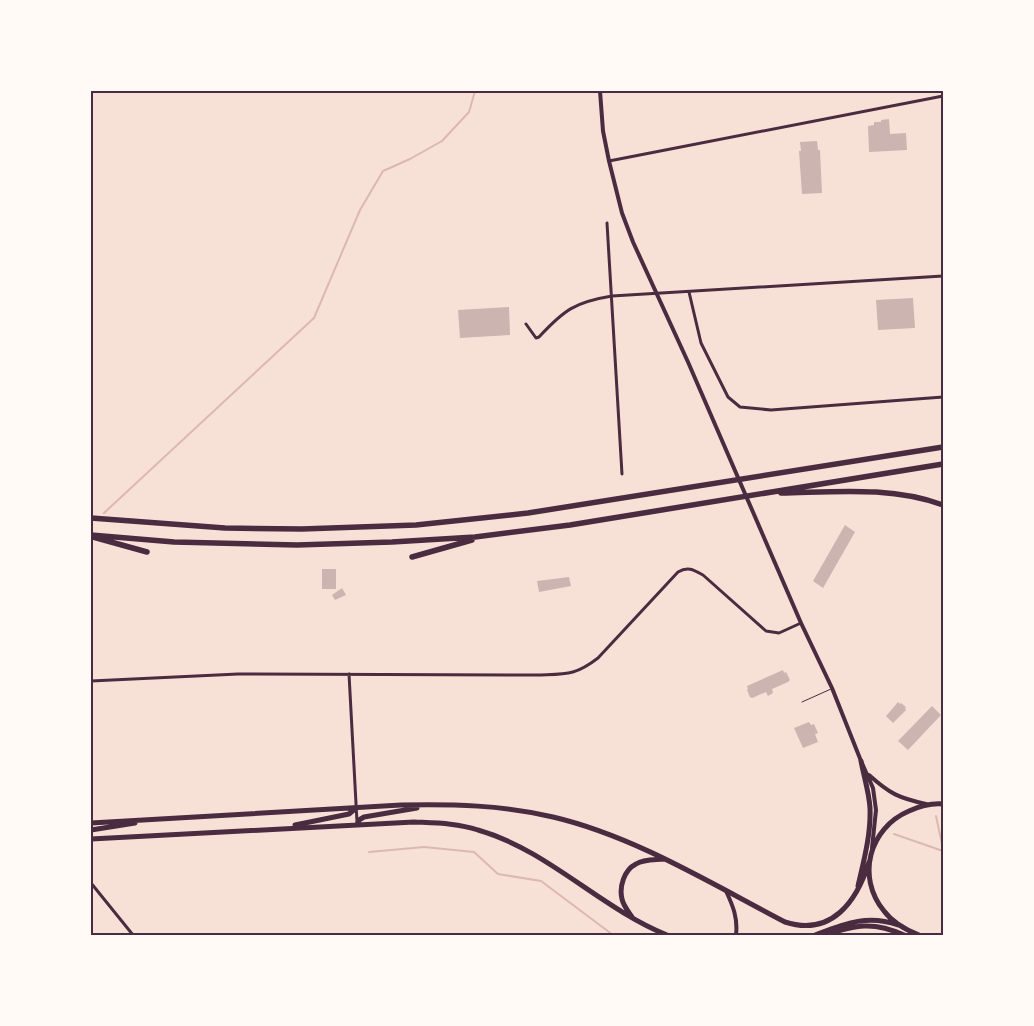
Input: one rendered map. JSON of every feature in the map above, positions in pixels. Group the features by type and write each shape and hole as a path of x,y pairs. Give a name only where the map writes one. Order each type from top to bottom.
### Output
{"highway":[{"path":"91,518 225,528 302,529 416,525 528,513 943,447"},
{"path":"91,535 183,542 298,545 383,542 495,534 570,525 943,464"},
{"path":"762,494 886,492 943,505"},
{"path":"412,557 495,534"},
{"path":"91,535 147,552"}],"main road":[{"path":"856,894 868,842 870,817 869,798 861,761"},
{"path":"357,825 359,820 364,817 438,804"},
{"path":"91,823 438,804 502,808 554,817 621,839 786,922 810,925 830,919 843,910 856,894 864,878 872,848 881,833 893,820 902,814 927,805 943,804"},
{"path":"276,829 350,814 356,808"},
{"path":"91,830 158,819"},
{"path":"91,839 414,822 442,823 487,832 516,845 632,918 667,935"},
{"path":"632,918 622,900 621,890 624,877 630,868 636,864 645,860 664,859"},
{"path":"869,862 869,879 872,892 885,913 901,926"},
{"path":"815,935 846,923 864,920 878,920 901,926 919,935"},
{"path":"824,935 864,925 885,928 904,935"}],"street":[{"path":"600,91 603,131 609,161 622,213 630,234 832,688 873,788 876,810 872,848"},
{"path":"609,161 943,96"},
{"path":"607,222 622,474"},
{"path":"526,324 534,336 539,337 558,317 579,304 612,296 943,276"},
{"path":"689,292 701,343 728,397 740,407 771,410 943,397"},
{"path":"91,681 222,675 541,676 573,674 584,669 598,658 678,572 691,568 703,575 766,631 779,632 801,622"},
{"path":"349,674 357,825"},
{"path":"867,774 884,789 897,797 927,805"},
{"path":"91,883 133,935"},
{"path":"726,891 734,909 737,927 736,935"}],"lane":[{"path":"802,702 832,688"}],"building":[{"path":"889,119 890,134 906,133 907,150 869,152 868,126 874,125 874,122"},
{"path":"817,141 818,150 820,150 822,193 802,194 800,142"},
{"path":"913,298 915,328 878,330 876,300"},
{"path":"509,307 510,335 460,338 458,310"},
{"path":"845,525 855,532 823,588 813,581"},
{"path":"322,569 336,569 336,589 322,589"},
{"path":"569,577 571,586 539,592 537,581"},
{"path":"342,588 346,595 335,600 332,595"},
{"path":"783,670 790,680 788,682 772,689 773,693 768,696 766,692 752,698 750,697 747,686"},
{"path":"898,702 906,707 906,710 893,723 886,716"},
{"path":"932,706 941,715 908,750 898,741"},
{"path":"809,722 811,725 814,724 818,733 815,734 818,742 803,748 794,728"}],"waterway":[{"path":"104,513 314,318 360,210 383,171 410,159 442,141 469,112 475,91"},
{"path":"936,816 943,849"},
{"path":"894,834 943,851"},
{"path":"369,852 424,847 474,852 498,874 541,881 613,935"}]}
